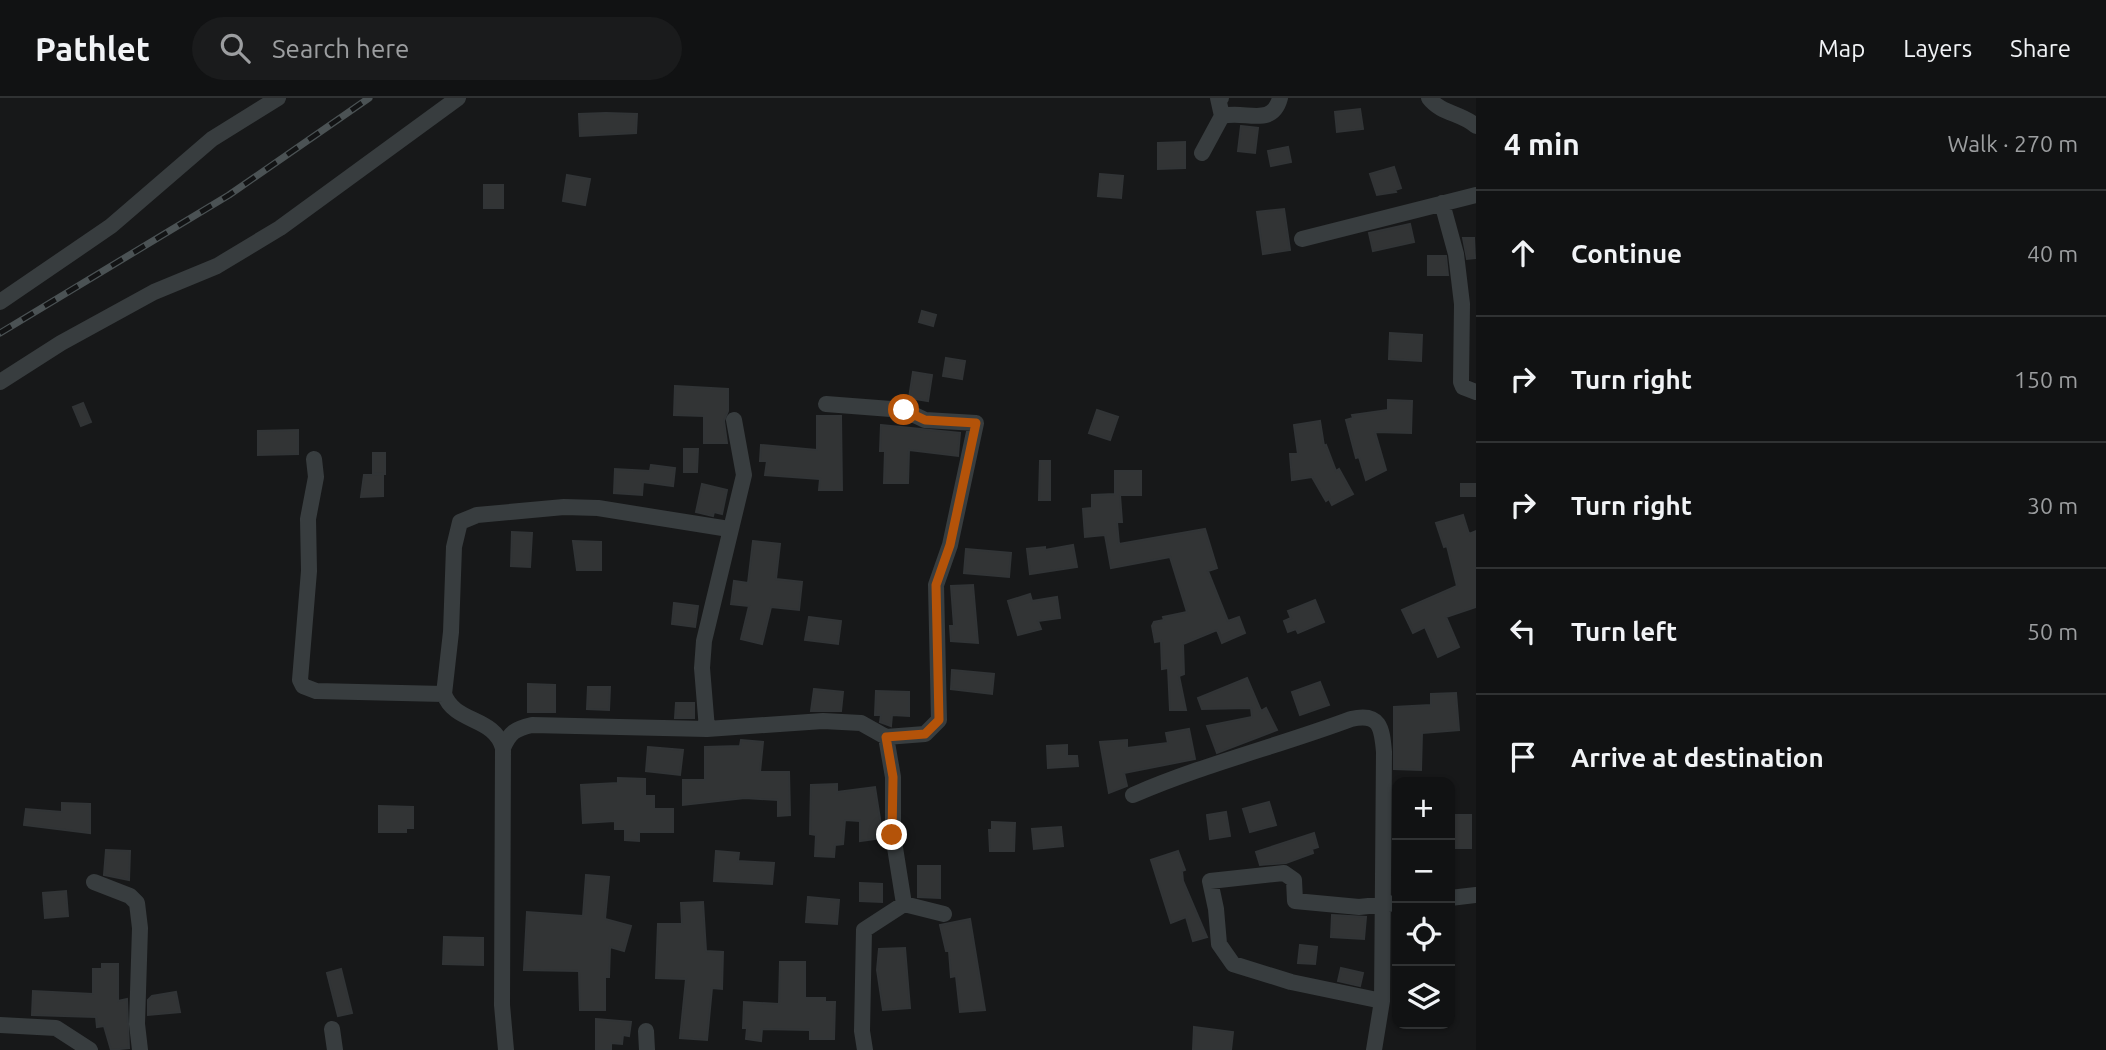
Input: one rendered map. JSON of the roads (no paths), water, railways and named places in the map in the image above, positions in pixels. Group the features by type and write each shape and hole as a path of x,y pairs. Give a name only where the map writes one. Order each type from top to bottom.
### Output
{"street":[{"path":"0,302 111,226 212,139 278,98"},
{"path":"0,382 61,343 154,292 217,266 280,228 458,98"},
{"path":"1202,153 1222,116 1218,98 1221,98"},
{"path":"1222,116 1270,115 1276,110 1280,98"},
{"path":"1429,98 1445,111 1468,118 1476,126"},
{"path":"1302,239 1476,195"},
{"path":"1442,203 1456,254 1462,304 1461,382 1463,387 1476,392"},
{"path":"506,1050 502,1005 503,748 509,734 516,729 532,725 707,729 823,721 861,723 886,737 925,734 939,720 936,585 950,545 976,423 925,420 904,410 826,404"},
{"path":"707,729 702,668 704,641 744,475 734,420"},
{"path":"314,459 316,477 308,519 309,571 300,680 303,686 316,691 444,694"},
{"path":"503,748 489,727 462,716 448,703 444,694 456,530 467,517 564,507 598,508 729,529"},
{"path":"1133,796 1180,775 1266,750 1351,719 1364,716 1376,720 1383,731 1391,904 1381,937 1382,1001 1374,1050"},
{"path":"886,737 893,777 892,835 904,904"},
{"path":"1382,1001 1291,982 1233,964 1219,944 1210,881 1284,873 1294,880 1295,901 1359,907 1391,904"},
{"path":"94,883 131,896 137,903 140,928 137,1024 141,1050"},
{"path":"1455,897 1476,895"},
{"path":"865,1050 862,1031 864,930 904,904 944,914"},
{"path":"0,1025 56,1028 90,1050"},
{"path":"332,1029 335,1050"},
{"path":"646,1031 647,1050"}],"railway":[{"path":"0,333 229,195 369,98"}]}
